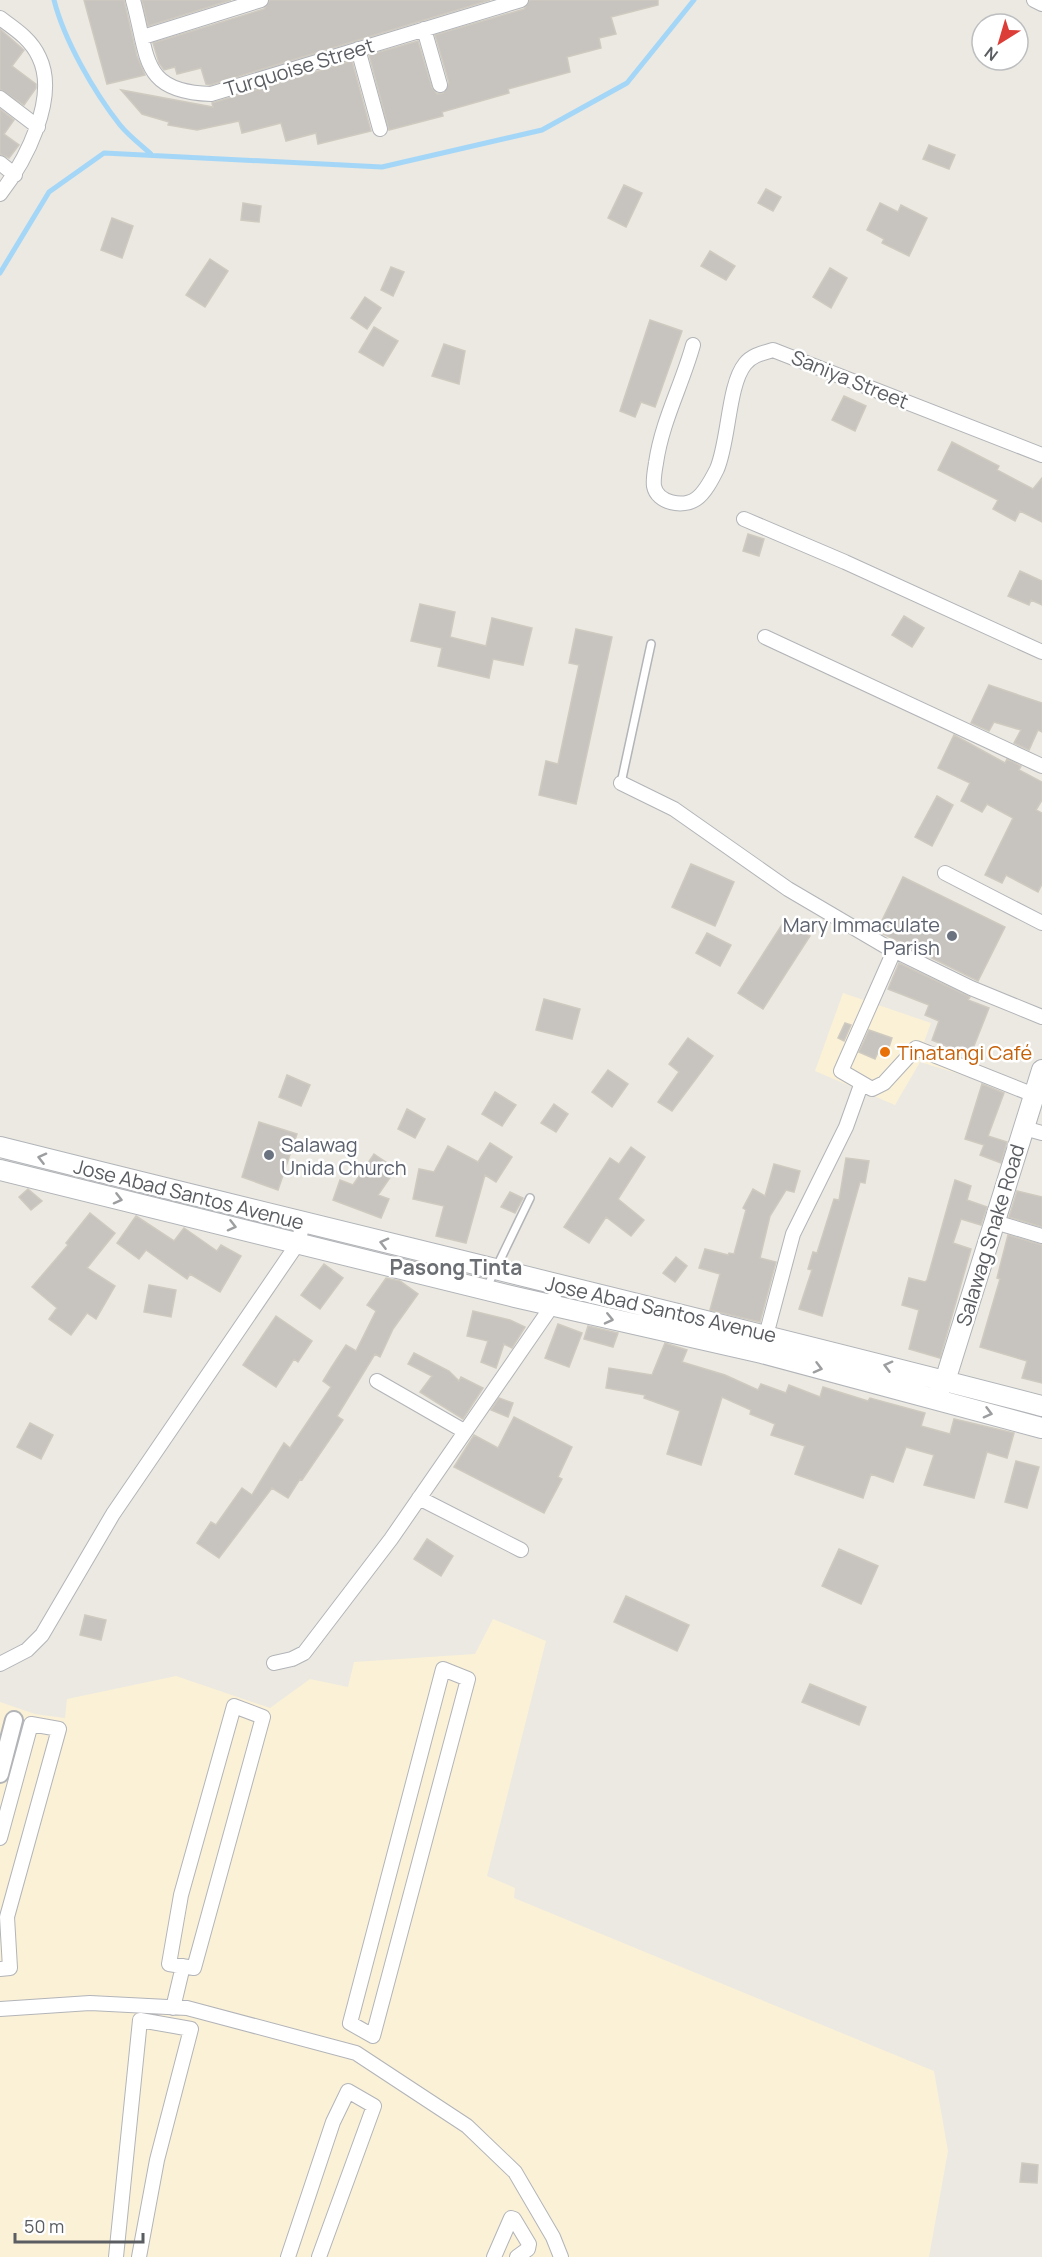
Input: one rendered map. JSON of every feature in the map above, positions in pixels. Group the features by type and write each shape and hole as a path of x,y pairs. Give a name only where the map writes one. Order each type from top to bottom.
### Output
{"main road":[{"name":"Salawag Snake Road","path":"934,1399 945,1380 995,1222 1033,1130 1034,1095 1042,1070"},
{"name":"Jose Abad Santos Avenue","path":"0,1147 494,1270 558,1283 764,1343 934,1399 1042,1428"},
{"name":"Jose Abad Santos Avenue","path":"0,1170 552,1306 764,1343 945,1380 1042,1406"}],"street":[{"name":"Turquoise Street","path":"133,0 152,73 173,89 212,94 521,0"},
{"path":"143,37 261,0"},
{"path":"1034,0 1042,4"},
{"path":"0,18 25,36 39,55 44,70 38,127 15,175 0,194"},
{"path":"424,30 440,84"},
{"path":"358,49 380,129"},
{"path":"0,98 38,127"},
{"path":"0,163 15,175"},
{"name":"Saniya Street","path":"693,345 665,422 656,463 654,486 658,495 673,503 688,503 696,499 714,476 722,458 740,372 753,357 773,351 1042,455"},
{"path":"744,519 845,562 1042,652"},
{"path":"765,637 1042,766"},
{"path":"621,783 674,809 788,889 894,951 971,988 1042,1017"},
{"path":"945,873 1042,923"},
{"path":"894,951 841,1071 872,1089 884,1083 916,1048 1034,1095"},
{"path":"764,1343 793,1234 846,1127 861,1084"},
{"path":"995,1222 1042,1236"},
{"path":"0,1664 27,1650 42,1635 113,1514 298,1243 303,1223"},
{"path":"274,1663 292,1659 304,1653 419,1498 552,1306 558,1283"},
{"path":"377,1381 464,1431"},
{"path":"419,1498 521,1550"},
{"path":"443,1669 468,1679 373,2036 362,2030 350,2023 443,1669"},
{"path":"234,1706 263,1717 194,1968 183,1966 170,1964 181,1895 234,1706"},
{"path":"0,1774 14,1719"},
{"path":"0,1838 31,1724 58,1729 7,1917 10,1968 0,1969"},
{"path":"173,2008 183,1966"},
{"path":"0,2009 90,2003 187,2008 248,2023 325,2047 356,2053 467,2126 515,2172 553,2237 561,2257"},
{"path":"116,2257 140,2020 191,2029 157,2160 139,2257"},
{"path":"356,2053 362,2030"},
{"path":"288,2257 333,2122 348,2091 374,2106 319,2257"},
{"path":"494,2257 511,2218 514,2219 530,2244 528,2249 517,2257"}],"lane":[{"path":"621,783 651,644"},
{"path":"486,1290 530,1198"}],"shaded area":[{"name":"Tinatangi Café","path":"843,993 931,1023 924,1042 1010,1078 1008,1089 920,1062 895,1105 815,1071"},
{"path":"493,1619 546,1641 487,1876 515,1888 514,1898 934,2071 948,2151 929,2257 0,2257 0,1702 35,1714 65,1718 67,1699 176,1676 270,1708 310,1679 348,1687 354,1662 475,1654"}],"building":[{"path":"84,0 124,0 137,56 145,75 107,84"},
{"path":"142,0 231,0 148,26"},
{"path":"270,0 490,0 210,85 206,84 201,68 177,74 175,67 164,70 159,63 153,43 264,9"},
{"path":"530,0 658,0 658,5 611,17 616,34 599,38 601,48 567,57 570,72 508,89 509,93 442,112 443,116 389,130 369,55 418,41 432,88 437,94 443,93 449,83 435,35 524,9"},
{"path":"0,29 24,50 12,66 36,84 36,88 24,105 0,89"},
{"path":"352,61 371,131 318,144 316,133 286,141 281,123 242,133 239,121 197,130 168,125 169,122 142,114 121,90 213,107 212,103"},
{"path":"0,109 14,120 4,134 19,145 9,158 0,154"},
{"path":"929,145 955,155 949,169 923,159"},
{"path":"624,185 642,193 626,227 608,218"},
{"path":"766,189 781,197 773,211 758,203"},
{"path":"243,203 261,206 259,222 241,220"},
{"path":"880,203 898,212 901,205 927,218 909,256 882,243 884,239 867,230"},
{"path":"112,218 133,226 122,258 101,250"},
{"path":"710,251 735,266 726,280 701,266"},
{"path":"210,259 228,271 205,307 186,295"},
{"path":"391,267 404,272 393,296 381,290"},
{"path":"830,268 847,278 831,308 813,297"},
{"path":"365,297 381,308 367,329 351,318"},
{"path":"650,320 682,331 655,407 641,402 635,417 620,411"},
{"path":"374,327 398,341 383,366 359,352"},
{"path":"444,344 465,351 459,384 432,376"},
{"path":"844,396 866,406 855,431 832,420"},
{"path":"952,442 999,466 997,470 1033,489 1042,478 1042,522 1020,511 1015,521 993,509 998,500 938,470"},
{"path":"748,534 764,539 759,556 743,551"},
{"path":"1020,571 1042,581 1042,605 1031,600 1029,605 1008,596"},
{"path":"420,604 455,612 450,637 486,646 492,618 532,628 523,665 493,659 489,678 438,666 442,648 411,641"},
{"path":"904,616 924,628 912,647 892,635"},
{"path":"576,629 612,637 576,804 539,795 546,761 558,764 579,665 569,663"},
{"path":"989,685 1042,703 1042,732 1038,730 1029,750 1014,743 1021,730 994,722 989,731 971,723"},
{"path":"954,735 1005,763 1007,759 1021,766 1019,770 1042,782 1042,800 1036,810 1042,813 1042,884 1038,892 1006,875 1002,883 985,875 1013,818 987,804 982,812 961,801 970,783 938,768"},
{"path":"937,796 953,805 932,846 915,837"},
{"path":"691,864 734,882 715,926 672,907"},
{"path":"903,877 1005,927 978,981 877,931"},
{"path":"785,920 810,936 763,1009 738,993"},
{"path":"707,933 731,945 720,966 696,953"},
{"path":"899,963 970,997 968,1000 989,1008 970,1056 932,1040 939,1021 925,1015 929,1005 888,989"},
{"path":"544,999 580,1009 572,1039 536,1030"},
{"path":"845,1023 851,1025 844,1041 838,1038"},
{"path":"869,1030 892,1038 888,1050 880,1048 875,1059 859,1052"},
{"path":"688,1038 713,1056 672,1111 658,1102 679,1072 669,1064"},
{"path":"608,1070 628,1084 612,1107 592,1092"},
{"path":"287,1075 310,1085 301,1106 279,1097"},
{"path":"982,1084 1004,1093 988,1136 1007,1142 1001,1163 980,1155 984,1145 965,1139"},
{"path":"495,1092 516,1105 502,1126 482,1114"},
{"path":"554,1104 568,1114 556,1132 541,1123"},
{"path":"407,1109 425,1119 415,1138 398,1129"},
{"name":"Salawag Unida Church","path":"259,1122 297,1134 278,1190 242,1177"},
{"path":"490,1143 512,1157 496,1182 485,1175 466,1243 436,1236 444,1206 413,1199 419,1169 434,1172 448,1146 478,1162"},
{"path":"631,1147 645,1157 618,1199 644,1220 631,1236 606,1217 589,1243 564,1227 610,1158 619,1164"},
{"path":"374,1154 396,1169 378,1195 389,1199 381,1218 333,1200 340,1180 353,1185"},
{"path":"846,1158 869,1161 865,1183 860,1182 822,1316 799,1309 812,1270 808,1269 813,1252 817,1253 834,1199 839,1200"},
{"path":"774,1164 800,1171 794,1192 786,1190 770,1216 760,1258 776,1262 760,1322 710,1310 720,1274 699,1268 705,1249 728,1255 729,1253 734,1254 746,1210 743,1208 753,1189 765,1196"},
{"path":"955,1180 971,1186 967,1200 987,1207 981,1225 961,1219 953,1243 971,1249 940,1358 909,1349 919,1310 902,1305 909,1278 925,1282 927,1280"},
{"path":"28,1189 42,1201 31,1210 19,1197"},
{"path":"1017,1191 1042,1197 1042,1227 1009,1217"},
{"path":"510,1192 523,1198 515,1213 501,1207"},
{"path":"90,1213 115,1233 87,1268 115,1286 96,1319 87,1313 71,1335 49,1319 57,1308 32,1287 68,1245 66,1243"},
{"path":"136,1216 174,1241 184,1228 217,1251 221,1245 241,1256 220,1292 190,1274 187,1279 146,1250 139,1259 117,1243"},
{"path":"1008,1235 1042,1245 1042,1383 1022,1378 1027,1361 980,1347 1000,1279 997,1278"},
{"path":"676,1257 687,1266 675,1282 663,1273"},
{"path":"324,1264 343,1278 320,1309 301,1295"},
{"path":"386,1278 400,1281 418,1294 393,1329 380,1357 375,1354 337,1416 343,1420 288,1498 272,1488 219,1558 197,1543 211,1522 216,1525 242,1488 252,1495 284,1443 290,1448 331,1387 323,1381 346,1345 356,1351 376,1311 367,1305"},
{"path":"149,1285 176,1290 171,1317 144,1312"},
{"path":"473,1311 510,1320 525,1327 512,1348 504,1344 496,1368 481,1362 488,1341 467,1336"},
{"path":"276,1316 312,1341 298,1362 294,1359 276,1387 243,1365"},
{"path":"558,1324 582,1333 569,1367 545,1358"},
{"path":"588,1326 618,1333 613,1347 584,1339"},
{"path":"665,1343 687,1350 682,1362 725,1375 758,1390 761,1384 786,1393 789,1385 820,1397 823,1387 868,1401 870,1398 925,1413 921,1426 950,1434 954,1419 1014,1433 1007,1458 987,1452 974,1498 924,1485 934,1455 906,1447 893,1482 871,1474 863,1498 795,1474 805,1446 771,1435 775,1424 750,1414 751,1410 722,1397 701,1465 667,1454 680,1411 644,1398 645,1395 606,1388 609,1368 652,1375"},
{"path":"414,1353 449,1371 459,1381 461,1377 483,1388 463,1419 420,1392 432,1376 408,1364"},
{"path":"499,1398 513,1403 508,1417 491,1410"},
{"path":"514,1417 572,1447 558,1477 562,1479 544,1513 454,1467 474,1435 498,1448"},
{"path":"30,1423 53,1435 41,1459 17,1447"},
{"path":"1016,1461 1039,1467 1027,1508 1005,1502"},
{"path":"427,1539 453,1556 441,1576 414,1559"},
{"path":"839,1549 878,1566 861,1604 822,1586"},
{"path":"626,1596 689,1625 677,1651 614,1622"},
{"path":"85,1615 106,1620 101,1640 80,1635"},
{"path":"810,1684 866,1707 859,1725 802,1702"},
{"path":"1022,2163 1038,2165 1037,2183 1020,2182"}],"waterway":[{"path":"54,0 72,48 100,97 131,137 151,154"},
{"path":"0,273 49,192 104,153 382,167 542,130 627,83 694,0"}],"place":[{"name":"Mary Immaculate Parish","path":"952,936"},
{"name":"Tinatangi Café","path":"885,1052"},
{"name":"Salawag Unida Church","path":"269,1155"}],"district":[{"name":"Pasong Tinta","path":"456,1267"}]}
